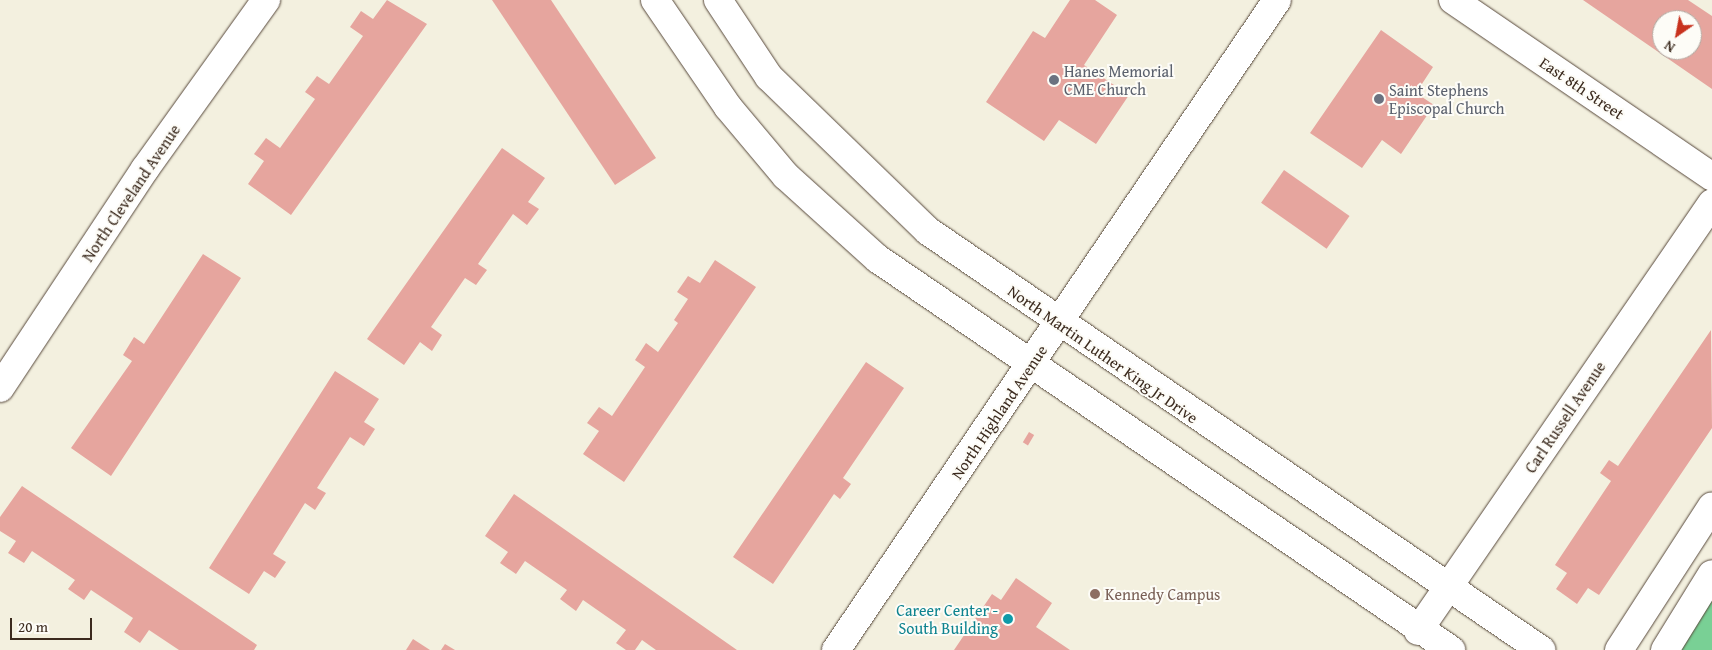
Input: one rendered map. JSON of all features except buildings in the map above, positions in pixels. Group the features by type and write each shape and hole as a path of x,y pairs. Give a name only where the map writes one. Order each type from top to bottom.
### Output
{"main road":[{"name":"North Cleveland Avenue","path":"0,388 145,169 266,0"},
{"path":"655,0 728,107 786,176 878,258 1031,366 1418,631 1451,650"},
{"name":"North Martin Luther King Jr Drive","path":"718,0 769,77 824,135 928,232 1058,324 1448,590 1541,650"},
{"name":"North Highland Avenue","path":"836,650 1031,366 1277,0"},
{"name":"East 8th Street","path":"1453,0 1712,177"},
{"name":"Carl Russell Avenue","path":"1418,631 1448,590 1712,203"},
{"path":"1620,650 1712,506"},
{"path":"1665,650 1712,574"}],"green space":[{"path":"1712,595 1712,650 1680,650"}],"place":[{"name":"Hanes Memorial CME Church","path":"1054,80"},
{"name":"Saint Stephens Episcopal Church","path":"1379,99"},
{"name":"Kennedy Campus","path":"1095,594"},
{"name":"Career Center - South Building","path":"1008,619"}]}
